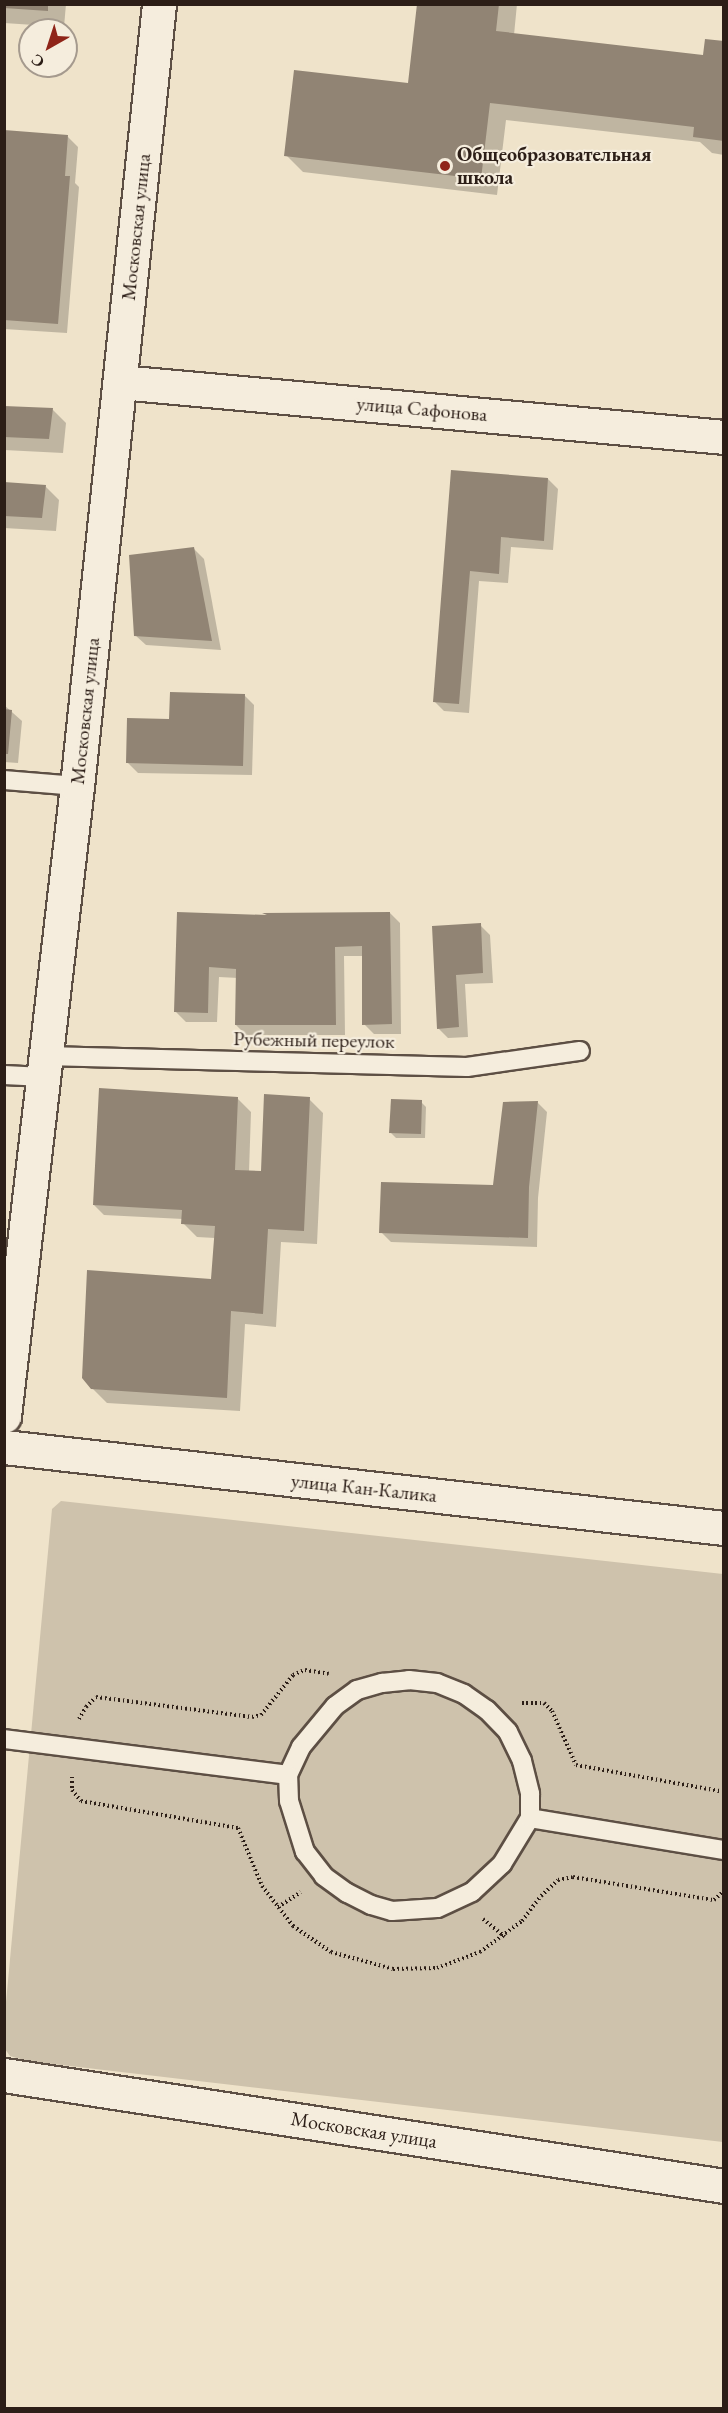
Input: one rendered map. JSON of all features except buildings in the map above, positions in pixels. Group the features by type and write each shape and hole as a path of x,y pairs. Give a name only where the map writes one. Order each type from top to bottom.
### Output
{"street":[{"name":"Московская улица","path":"4,1416 77,786 159,4"},
{"name":"улица Сафонова","path":"120,382 723,437"},
{"name":"улица Кан-Калика","path":"4,1447 723,1528"},
{"name":"Московская улица","path":"4,2075 723,2186"}],"lane":[{"path":"4,780 77,786"},
{"name":"Рубежный переулок","path":"4,1076 45,1067 467,1067 580,1051"},
{"path":"410,1680 437,1683 464,1694 488,1710 508,1732 522,1761 530,1794 530,1818 502,1864 472,1893 437,1908 392,1911 347,1893 324,1876 304,1852 289,1802 288,1775 301,1747 335,1706 357,1690 382,1683 410,1680"},
{"path":"4,1739 288,1775"},
{"path":"530,1818 723,1850"}],"path":[{"path":"488,1710 519,1702 544,1703 552,1711 576,1765 723,1792"}],"shaded area":[{"path":"61,1501 723,1574 723,2142 27,2061 10,2056 5,2049 5,2013 52,1509"}],"place":[{"name":"Общеобразовательная школа","path":"445,166"}]}
